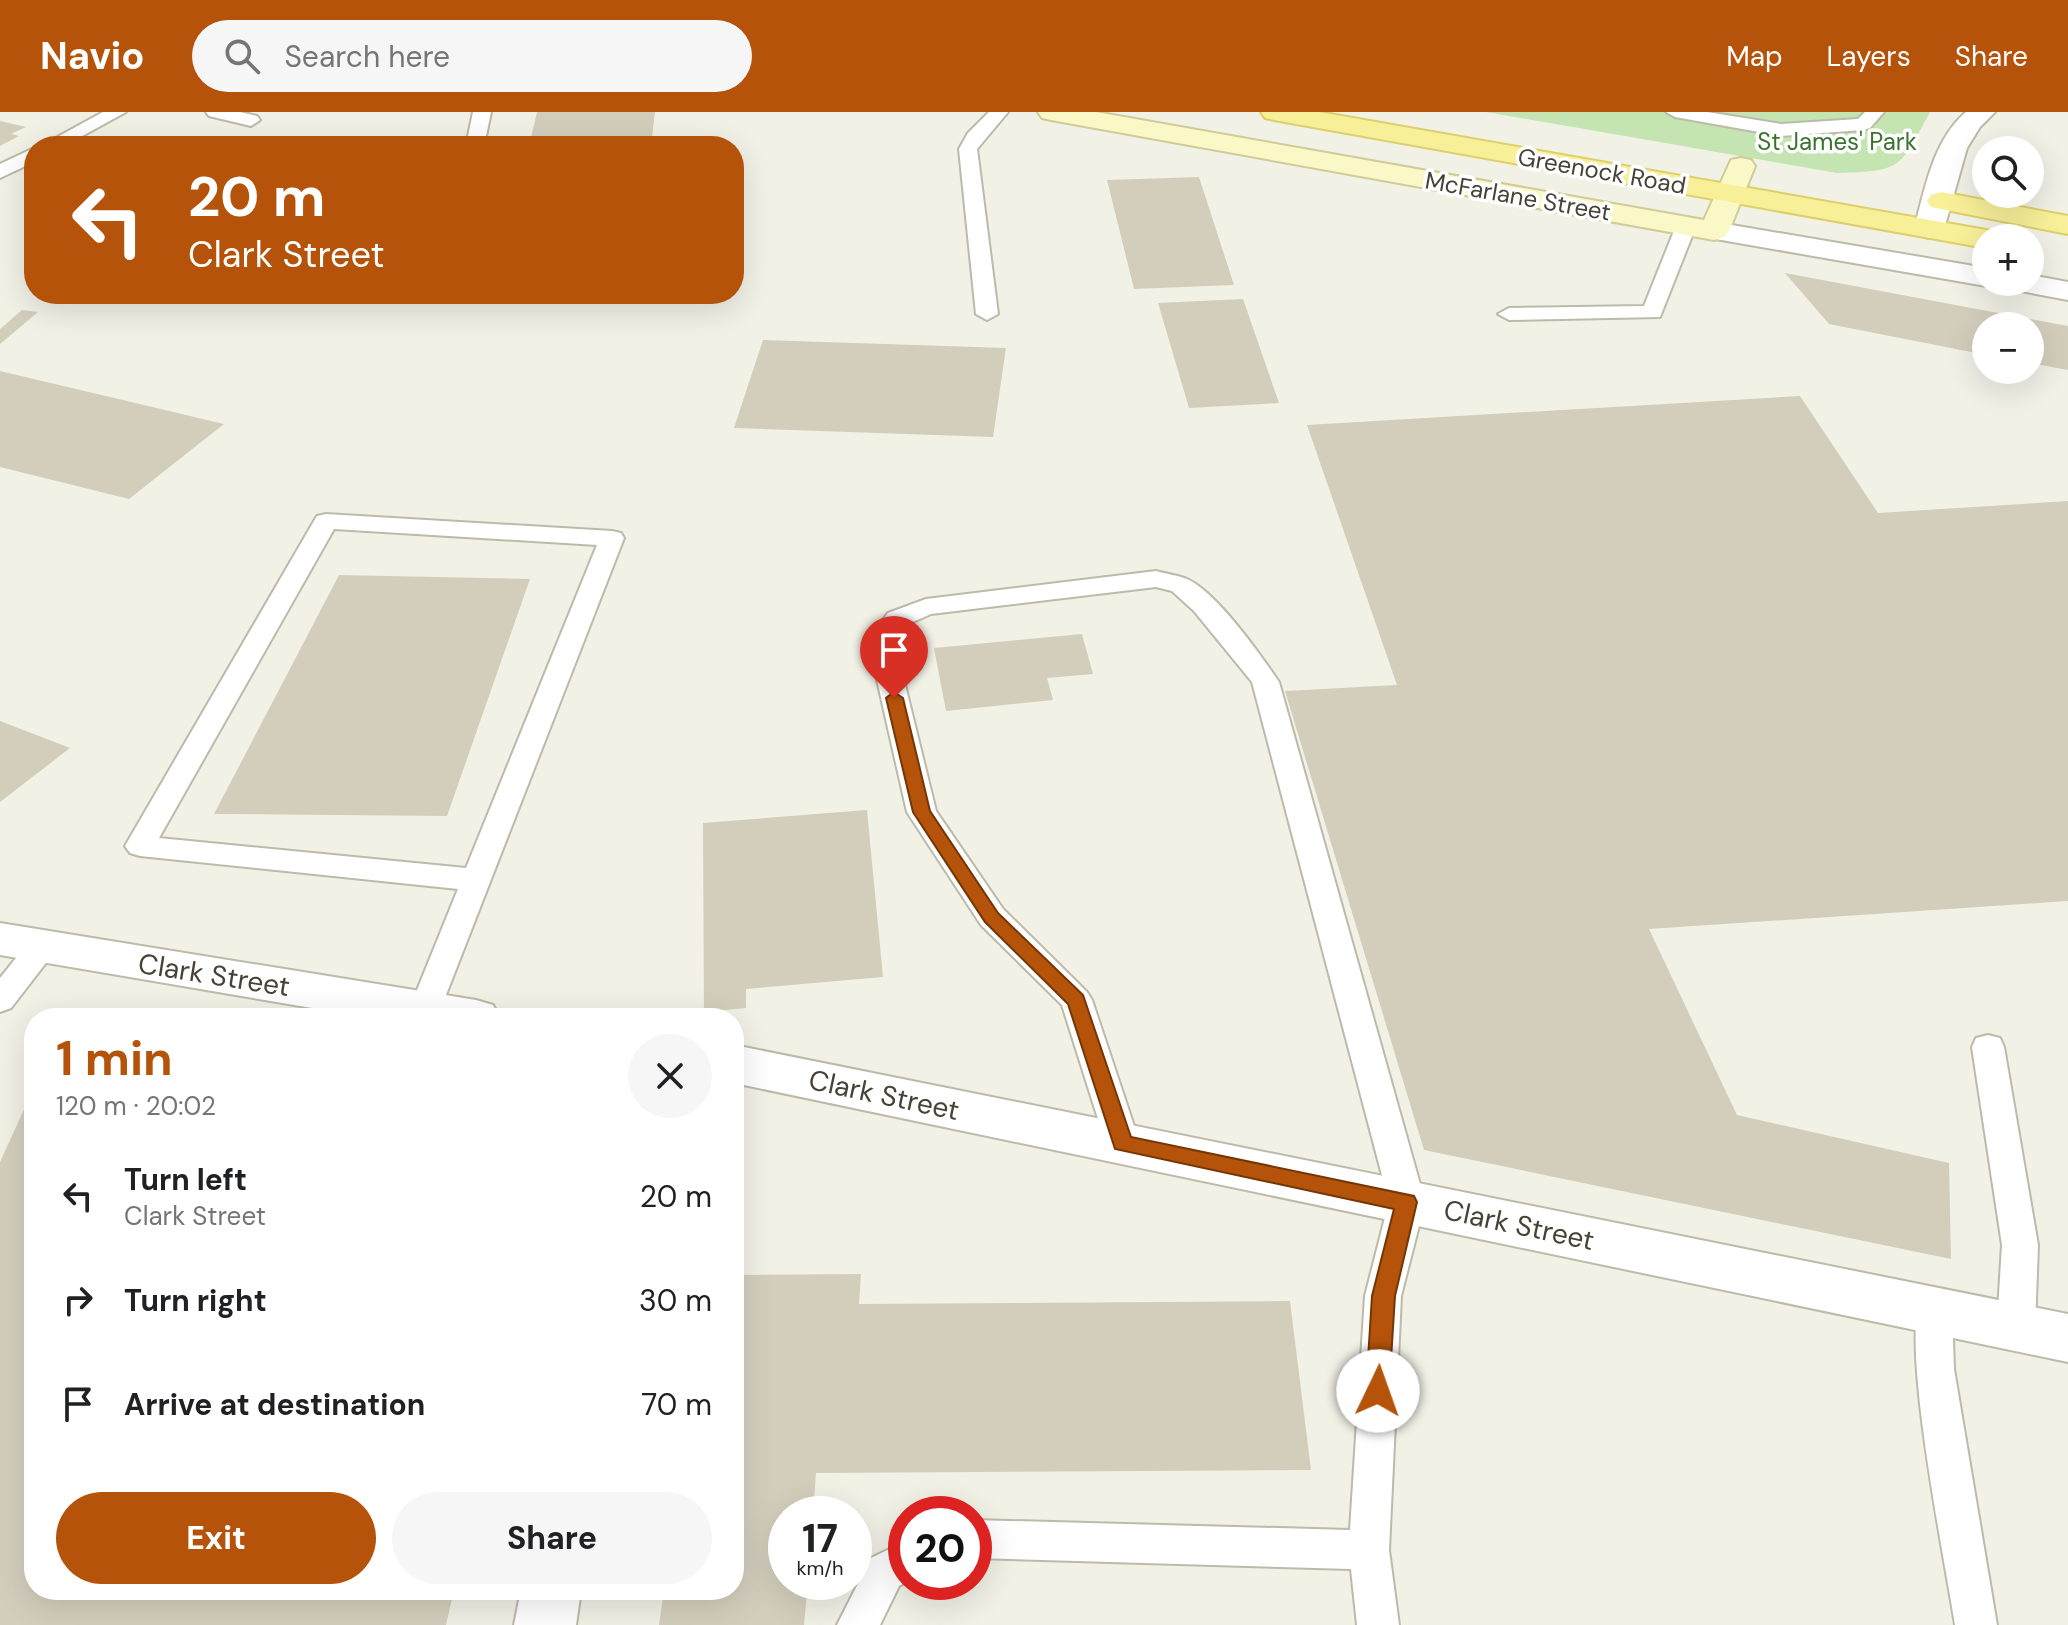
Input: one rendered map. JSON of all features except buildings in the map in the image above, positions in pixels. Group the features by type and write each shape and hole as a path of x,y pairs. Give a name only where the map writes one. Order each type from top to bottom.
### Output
{"main road":[{"name":"Greenock Road","path":"1274,112 1972,237"},
{"name":"Greenock Road","path":"1710,160 1771,171"},
{"path":"1906,195 2068,225"},
{"path":"2044,249 2068,253"}],"street":[{"name":"McFarlane Street","path":"1051,112 1972,275"},
{"path":"1929,229 1936,200 1963,129 1982,112"},
{"path":"1700,228 1727,194 1741,166"},
{"path":"2044,287 2068,291"},
{"name":"Clark Street","path":"22,943 413,1008"},
{"name":"Clark Street","path":"744,1066 2068,1338"},
{"path":"545,1625 549,1600"}],"lane":[{"path":"70,136 117,112"},
{"path":"215,112 251,120"},
{"path":"477,136 482,112"},
{"path":"987,314 968,149 999,112"},
{"path":"1675,112 1781,130 1863,124 1875,112"},
{"path":"0,172 24,159"},
{"path":"1509,314 1652,312 1700,228"},
{"path":"426,1008 612,538 326,521 140,846 476,880"},
{"path":"1123,1144 1076,1000 992,917 922,812 881,640 897,619 926,607 1156,579 1179,584 1248,657 1265,682 1407,1202 1383,1296 1369,1550 1378,1625"},
{"path":"0,1000 22,943"},
{"path":"1988,1047 2020,1245 2016,1327"},
{"path":"1934,1310 1935,1369 1976,1625"},
{"path":"992,1540 1369,1550"},
{"path":"858,1625 888,1570"}],"green space":[{"name":"St James' Park","path":"1486,112 1930,112 1912,145 1897,163 1875,171 1837,173"}],"route":[{"path":"894,698 922,812 992,917 1076,1000 1123,1144 1407,1202 1383,1296 1378,1391"}]}
